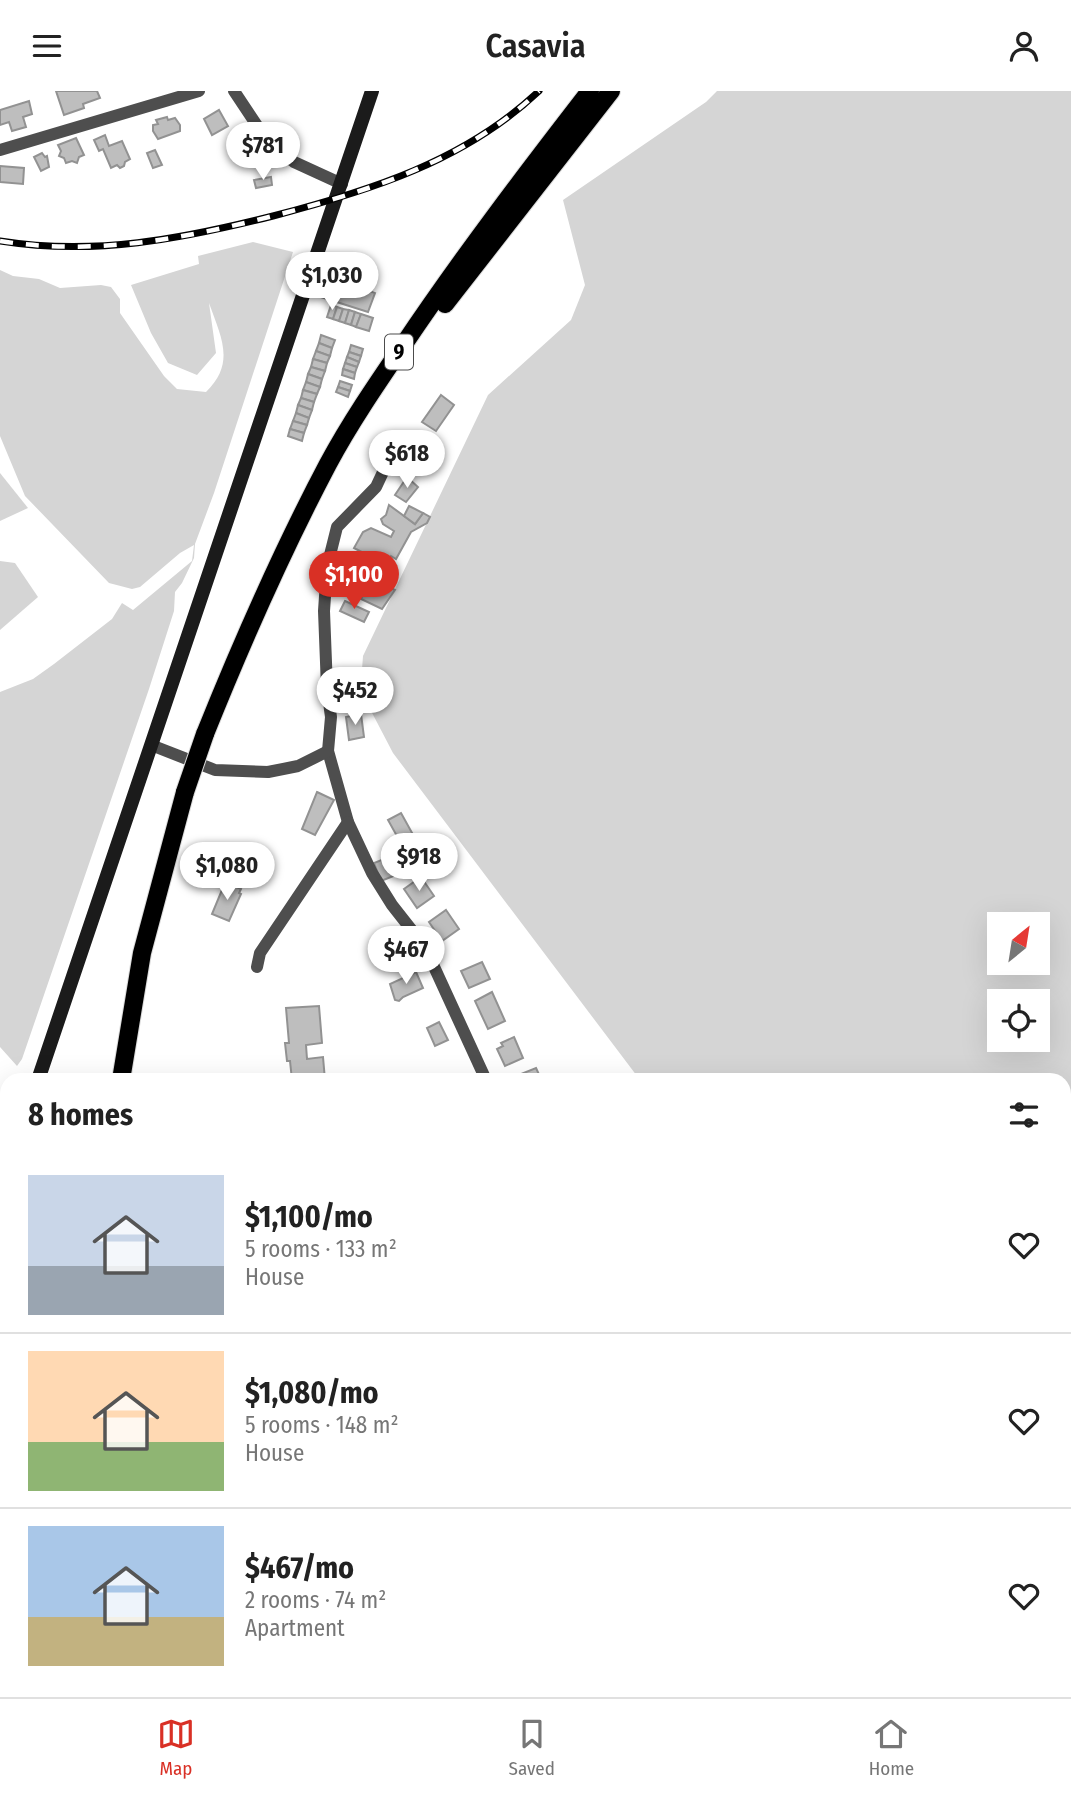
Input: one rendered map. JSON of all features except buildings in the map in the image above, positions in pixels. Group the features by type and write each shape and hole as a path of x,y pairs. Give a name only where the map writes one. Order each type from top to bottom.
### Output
{"main road":[{"name":"9","path":"122,1073 142,953 185,792 205,734 262,595 328,463 354,421 435,297 516,185 590,91"},
{"name":"9","path":"296,529 444,305 611,91"}],"street":[{"path":"0,150 199,91"},
{"path":"233,91 268,142 294,162 342,184"},
{"path":"40,1073 372,91"},
{"path":"391,455 376,488 347,514 337,527 327,567 324,611 331,717 328,751 348,822 372,873 392,905 425,947 483,1073"},
{"path":"151,745 215,770 268,772 298,766 328,751"},
{"path":"257,967 260,953 348,822"}],"shaded area":[{"path":"717,91 1071,91 1071,1073 635,1073 393,753 369,707 361,683 363,656 488,395 571,320 585,285 563,200 706,102"},
{"path":"253,242 293,252 195,544 194,558 175,592 174,611 149,689 22,1059 17,1066 0,1047 0,692 33,679 54,664 112,619 122,603 133,610 192,561 194,545 180,553 140,587 132,589 109,583 25,496 0,436 0,270 13,276 39,279 60,288 101,285 111,287 120,299 120,313 164,376 177,389 206,392 221,371 223,360 221,338 209,303 216,353 197,375 168,363 151,333 131,285 199,264 198,256"},
{"path":"0,473 28,508 0,521"},
{"path":"0,561 15,563 38,597 0,630"}],"railway":[{"path":"0,241 70,247 138,243 205,232 345,196 448,155 480,137 539,91"}]}
